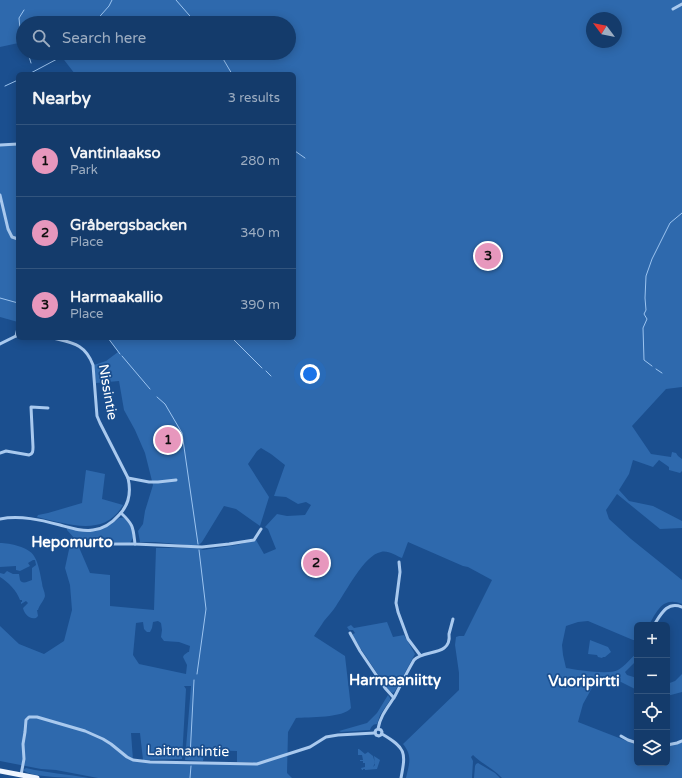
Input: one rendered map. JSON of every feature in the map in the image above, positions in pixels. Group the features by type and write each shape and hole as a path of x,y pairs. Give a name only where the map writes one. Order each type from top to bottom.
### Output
{"main road":[{"path":"0,771 37,778"}],"street":[{"path":"673,9 682,4"},
{"path":"0,145 16,144"},
{"path":"0,195 8,229 12,237 16,238"},
{"path":"0,344 16,336"},
{"name":"Nissintie","path":"60,340 77,345 87,353 93,365 100,423 128,478 129,492 126,504 121,513"},
{"path":"0,453 6,451 29,455 31,454 33,451 31,407 48,408"},
{"path":"128,478 149,482 176,480"},
{"path":"0,519 10,517 28,518 86,530 101,528 108,525 121,513 133,526 135,544"},
{"path":"113,544 202,547 222,545 254,540 261,529"},
{"path":"399,562 400,572 396,603 398,612 408,639 420,655"},
{"path":"656,622 663,610 668,607 675,605 682,607"},
{"path":"382,734 378,736 375,733 378,729 381,717 394,698 414,660 420,655 434,652 445,647 450,636 449,634 453,618"},
{"path":"350,633 360,651 385,688 394,698"},
{"name":"Laitmanintie","path":"21,775 24,759 23,744 26,720 29,717 37,717 85,731 112,744 127,757 138,761 257,764 310,747 323,738 330,736 375,733"},
{"path":"378,729 382,731 382,734 397,745 404,753 404,764 401,778"},
{"path":"621,736 634,742"},
{"path":"670,744 682,740"}],"shaded area":[{"path":"0,0 682,0 682,387 666,389 632,426 651,454 671,457 672,452 676,453 682,459 682,471 680,473 669,470 669,467 659,460 653,467 633,460 629,474 619,490 629,501 653,506 682,521 682,528 660,529 617,494 606,510 609,519 631,539 682,580 682,604 675,602 665,603 658,610 651,622 634,622 634,640 588,621 578,622 566,626 562,645 566,668 585,671 608,672 618,670 634,656 634,663 625,672 627,675 634,677 634,688 621,682 593,686 583,704 578,722 634,744 634,766 670,766 670,745 682,742 682,778 502,778 473,755 471,757 473,761 472,778 406,778 409,756 403,744 459,690 459,673 455,645 456,637 464,636 492,580 468,567 408,542 402,558 389,552 381,552 368,560 314,636 345,656 351,708 341,714 296,718 288,732 287,773 292,778 98,778 0,761 0,626 19,644 44,654 64,641 72,610 70,585 65,568 70,545 78,545 90,573 110,575 110,606 154,610 156,548 198,548 203,550 237,545 256,540 264,554 276,549 268,529 265,527 277,514 287,516 305,515 311,505 306,502 298,504 286,497 274,496 285,465 261,448 257,451 248,464 269,497 260,526 236,509 224,506 198,546 140,542 138,531 143,524 145,511 153,485 145,453 124,410 119,381 96,383 94,365 106,361 118,352 109,340 296,340 296,72 73,72 64,60 296,60 296,16 16,16 16,44 0,47","holes":["158,621 161,623 161,637 164,641 179,642 190,646 189,652 183,657 187,665 186,674 139,664 133,655 136,623 143,622 144,629 147,632 150,632 153,622","184,686 191,686 185,760 203,761 206,750 237,751 237,762 253,762 254,765 133,760 131,733 140,733 143,760 182,759 186,689"]},
{"path":"16,144 16,321 0,317 0,145"},
{"path":"86,470 105,474 102,499 123,505 115,515 106,522 84,526 61,523 37,517 38,515 82,503"},
{"path":"119,518 124,518 131,527 133,537 130,543 82,541 75,539 67,530 67,528 88,530 101,528 113,523"},
{"path":"0,543 24,548 32,553 36,559 45,596 37,610 38,616 36,618 29,617 24,612 23,608 28,603 26,601 21,604 22,600 20,600 9,584 0,577 0,573 4,574 7,571 13,574 19,574 20,580 23,582 32,580 32,568 36,565 35,560 28,563 30,566 20,571 16,570 16,566 0,567"},
{"path":"387,622 393,637 404,635 415,654 393,693 389,691 353,637 353,634 355,633 353,630 349,630 347,627 351,625 354,628"},
{"path":"590,640 608,647 611,652 602,658 598,657 597,655 588,654"},
{"path":"682,674 682,692 670,695 670,683 675,681"},
{"path":"388,695 390,700 380,715 377,724 372,726 370,730 339,731 367,723 377,713"},
{"path":"358,749 365,754 368,752 373,756 375,762 374,756 380,760 377,769 362,770 361,768 365,767 365,763 360,761 363,760 362,755 358,755"},
{"path":"478,763 495,773 500,778 474,778 475,766"},
{"path":"26,768 89,778 35,775 23,770"}],"waterway":[{"path":"100,16 112,0"},
{"path":"176,0 190,16"},
{"path":"20,16 24,10"},
{"path":"33,72 55,60"},
{"path":"224,60 231,72"},
{"path":"5,86 16,81"},
{"path":"296,152 305,158"},
{"path":"652,366 644,360 643,328 647,319 644,314 646,310 646,276 652,259 670,223 682,213"},
{"path":"0,298 16,302"},
{"path":"110,340 120,354"},
{"path":"234,340 262,368"},
{"path":"122,356 150,389"},
{"path":"656,369 662,373"},
{"path":"266,371 271,376"},
{"path":"157,397 165,404 182,433 198,544"},
{"path":"197,674 206,609 199,550"},
{"path":"190,757 194,680"},
{"path":"190,778 191,766"}],"place":[{"name":"Harmaakallio","path":"488,256"},
{"name":"Vantinlaakso","path":"168,440"},
{"name":"Gråbergsbacken","path":"316,563"}],"district":[{"name":"Hepomurto","path":"72,542"},
{"name":"Harmaaniitty","path":"395,680"},
{"name":"Vuoripirtti","path":"584,681"}]}
